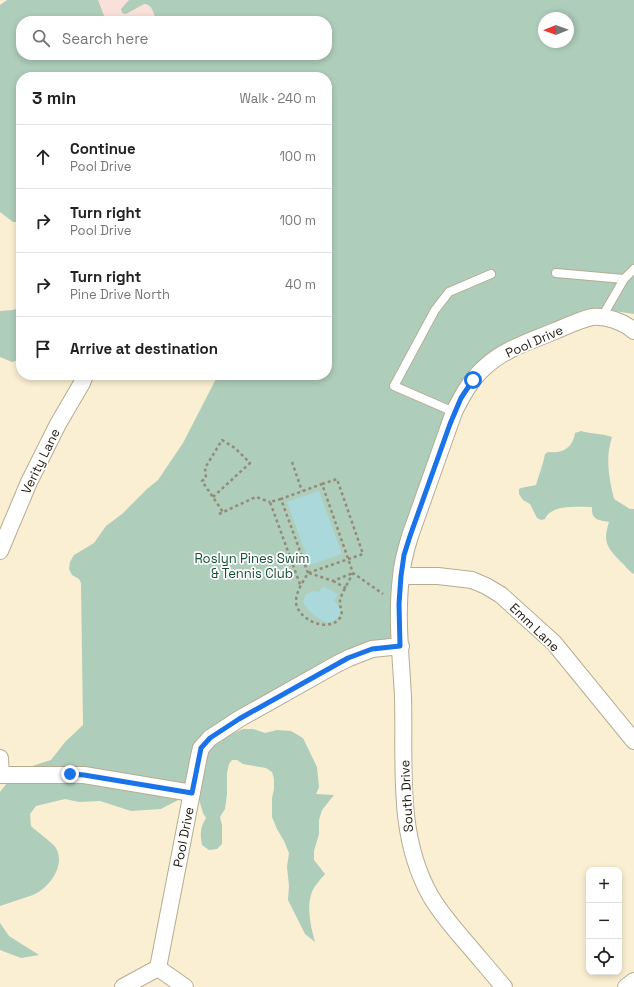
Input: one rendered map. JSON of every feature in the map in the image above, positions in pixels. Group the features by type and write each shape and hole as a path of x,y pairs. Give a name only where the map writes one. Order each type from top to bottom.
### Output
{"street":[{"name":"Pool Drive","path":"158,968 201,748 210,738 239,719 348,658 372,649 400,646 399,604 401,576 410,536 454,412 473,380 485,366 508,350 575,322 592,317 602,317 628,325 634,330"},
{"name":"Verity Lane","path":"0,551 28,482 83,380"},
{"name":"Emm Lane","path":"401,576 438,576 472,580 501,595 554,643 634,741"},
{"name":"South Drive","path":"400,646 405,808 413,854 430,896 447,920 504,987"},
{"path":"0,758 1,775 84,775 192,793"},
{"path":"123,987 158,968 185,987"},
{"path":"626,987 634,981"}],"lane":[{"path":"602,317 624,279 634,269"},
{"path":"556,272 624,279"},
{"path":"454,412 394,386 435,310 449,292 491,274"}],"path":[{"path":"213,497 250,463 235,448 222,440 204,468 206,478 202,481 223,512"},
{"path":"292,462 302,491"},
{"path":"219,514 256,497 270,502 337,479 363,554 308,573 298,592 296,603 298,610 309,620 317,624 330,625 340,619 342,611 340,602 353,573"},
{"path":"322,484 353,573 399,604"},
{"path":"281,499 308,573"},
{"path":"270,502 301,587"},
{"path":"308,573 333,581 346,588"},
{"path":"333,581 353,573"}],"shaded area":[{"path":"96,0 154,0 158,16 102,16"}],"green space":[{"name":"Roslyn Pines Swim & Tennis Club","path":"7,0 98,0 104,16 16,16 16,60 332,60 332,16 155,16 151,8 147,4 144,4 126,14 122,13 121,9 129,0 634,0 634,314 595,308 473,380 410,535 401,646 382,648 220,739 243,729 253,729 265,733 277,730 291,731 303,738 317,767 319,787 316,794 334,795 322,810 319,820 319,834 314,851 314,860 325,874 314,887 309,904 315,942 305,934 288,900 289,886 287,867 289,853 272,817 274,779 272,772 266,768 243,764 237,760 232,760 229,764 225,809 220,817 222,825 222,844 217,849 209,850 202,845 201,831 206,818 198,796 180,799 161,809 131,811 100,801 79,802 65,799 36,806 30,814 31,826 52,843 59,855 59,862 54,876 39,892 0,906 0,792 7,783 29,767 51,760 65,742 83,725 81,583 79,579 72,575 69,569 70,562 74,555 94,543 106,526 122,514 158,480 183,443 215,380 332,380 332,72 16,72 16,222 13,222 0,212 0,5"},
{"path":"16,309 16,361 12,362 0,357 0,311"},
{"path":"581,431 612,437 608,460 609,476 614,499 630,509 634,509 634,574 620,561 609,547 606,534 609,522 596,519 593,515 592,507 566,507 553,511 548,514 545,519 541,520 537,518 530,504 523,500 519,494 519,489 536,485 545,454 548,452 558,452 566,449 572,443 575,433"},
{"path":"0,923 9,936 39,955 21,958 0,950"}],"water":[{"path":"319,491 342,554 310,565 287,502"},
{"path":"323,586 338,594 334,601 340,608 340,614 337,618 330,622 324,621 313,614 303,602 306,594 312,591 319,592"}],"route":[{"path":"70,774 192,793 201,748 210,738 239,719 348,658 372,649 400,646 399,604 404,555 454,412 473,380"}]}
